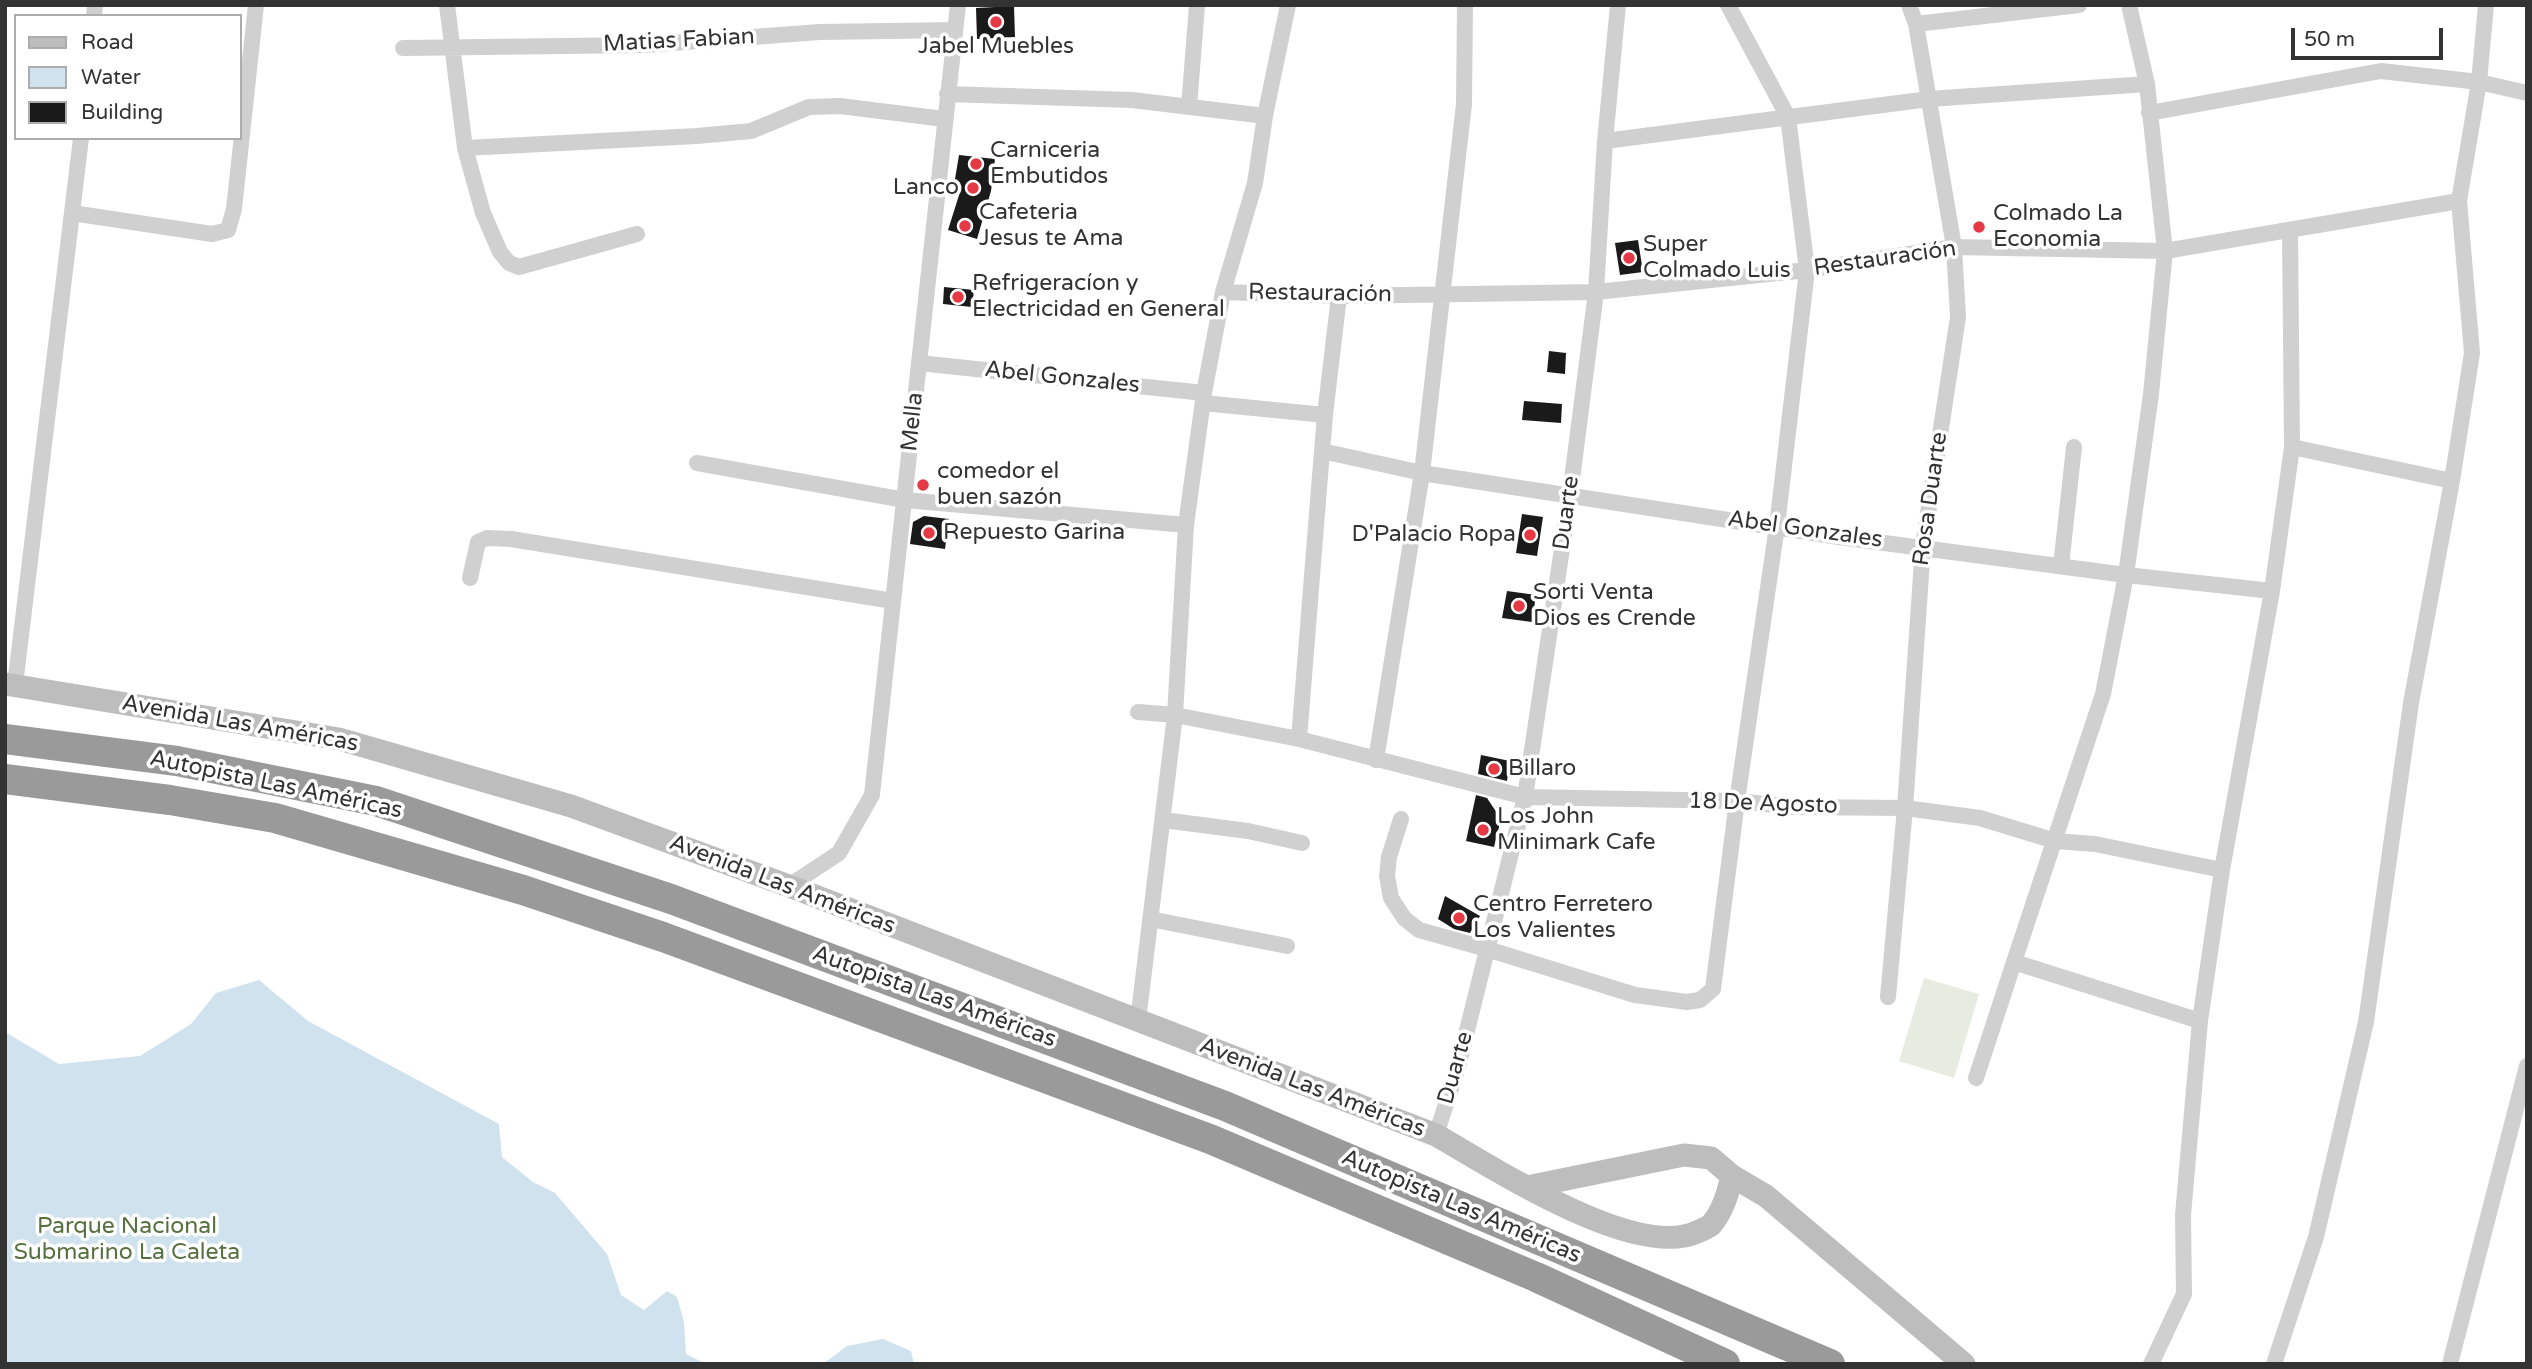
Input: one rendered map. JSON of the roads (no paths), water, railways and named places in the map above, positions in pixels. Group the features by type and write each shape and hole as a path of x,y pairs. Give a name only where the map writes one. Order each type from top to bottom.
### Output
{"highway":[{"name":"Autopista Las Américas","path":"5,739 177,761 376,801 671,899 1225,1106 1830,1364"},
{"name":"Autopista Las Américas","path":"5,779 170,800 275,818 574,907 1210,1139 1536,1277 1725,1364"}],"main road":[{"name":"Avenida Las Américas","path":"10,684 339,739 571,806 789,886 1436,1135 1527,1187 1599,1221 1639,1236 1684,1238 1710,1226 1726,1200 1732,1176"},
{"path":"1527,1187 1684,1155 1711,1158 1732,1176 1766,1196 1964,1364"}],"street":[{"path":"242,135 256,5"},
{"path":"447,5 465,148 483,213 500,253 509,263 519,267 637,234"},
{"name":"Mella","path":"789,886 839,853 872,795 958,5"},
{"path":"1189,107 1197,5"},
{"path":"1138,1021 1175,715 1186,525 1203,398 1223,292 1255,183 1265,116 1289,5"},
{"path":"1376,760 1422,473 1464,104 1465,5"},
{"name":"Duarte","path":"1436,1135 1458,1066 1525,797 1570,495 1596,292 1605,141 1619,5"},
{"path":"1401,818 1389,857 1387,876 1391,898 1404,918 1419,930 1635,995 1687,1002 1700,1000 1713,989 1777,526 1807,270 1788,117 1728,5"},
{"name":"Rosa Duarte","path":"1888,997 1905,808 1923,546 1958,317 1955,247 1916,24 1909,5"},
{"path":"1916,24 2079,5"},
{"path":"1976,1078 2103,694 2126,575 2151,394 2165,251 2147,84 2129,5"},
{"path":"2274,1364 2316,1237 2366,1022 2411,704 2452,481 2472,353 2459,201 2479,82 2486,5"},
{"name":"Matias Fabian","path":"403,48 644,45 820,32 955,30"},
{"path":"2149,113 2381,71 2479,82 2527,93"},
{"path":"1605,141 1929,99 2147,84"},
{"path":"947,94 1132,100 1265,116"},
{"path":"465,148 751,131 809,107 840,106 944,119"},
{"path":"10,684 81,140"},
{"path":"72,213 212,234 228,230 234,209 241,140"},
{"name":"Restauración","path":"1223,292 1339,296 1596,292 1807,270 1955,247 2165,251 2459,201"},
{"path":"2151,1364 2184,1294 2183,1215 2200,1021 2222,870 2272,591 2292,447 2290,231"},
{"path":"1299,739 1325,415 1339,296"},
{"name":"Abel Gonzales","path":"919,363 1325,415"},
{"path":"2061,565 2074,447"},
{"path":"2292,447 2452,481"},
{"name":"Abel Gonzales","path":"1322,451 1422,473 1839,537 1923,546 2126,575 2272,591"},
{"path":"697,463 905,500 1186,525"},
{"path":"470,578 478,542 487,538 524,541 894,601"},
{"name":"18 De Agosto","path":"1138,712 1175,715 1299,739 1525,797 1737,801 1793,807 1905,808 1980,818 2055,841 2095,844 2222,870"},
{"path":"1163,820 1248,831 1302,843"},
{"path":"1150,919 1287,946"},
{"path":"2014,962 2200,1021"},
{"path":"2450,1364 2527,1066"}],"water":[{"path":"259,980 308,1021 499,1124 502,1157 533,1182 555,1193 607,1254 621,1295 644,1310 667,1291 677,1297 684,1322 686,1354 706,1364 5,1364 5,1032 59,1064 140,1056 191,1024 216,993"},
{"path":"883,1339 911,1351 914,1364 823,1364 847,1346"}],"place":[{"name":"Jabel Muebles","path":"996,22"},
{"name":"Carniceria Embutidos","path":"976,164"},
{"name":"Lanco","path":"973,188"},
{"name":"Cafeteria Jesus te Ama","path":"965,226"},
{"name":"Colmado La Economia","path":"1979,227"},
{"name":"Super Colmado Luis","path":"1629,258"},
{"name":"Refrigeracíon y Electricidad en General","path":"958,297"},
{"name":"comedor el buen sazón","path":"923,485"},
{"name":"Repuesto Garina","path":"929,533"},
{"name":"D'Palacio Ropa","path":"1530,535"},
{"name":"Sorti Venta Dios es Crende","path":"1519,606"},
{"name":"Billaro","path":"1494,769"},
{"name":"Los John Minimark Cafe","path":"1483,830"},
{"name":"Centro Ferretero Los Valientes","path":"1459,918"}],"park label":[{"name":"Parque Nacional Submarino La Caleta","path":"127,1240"}]}
